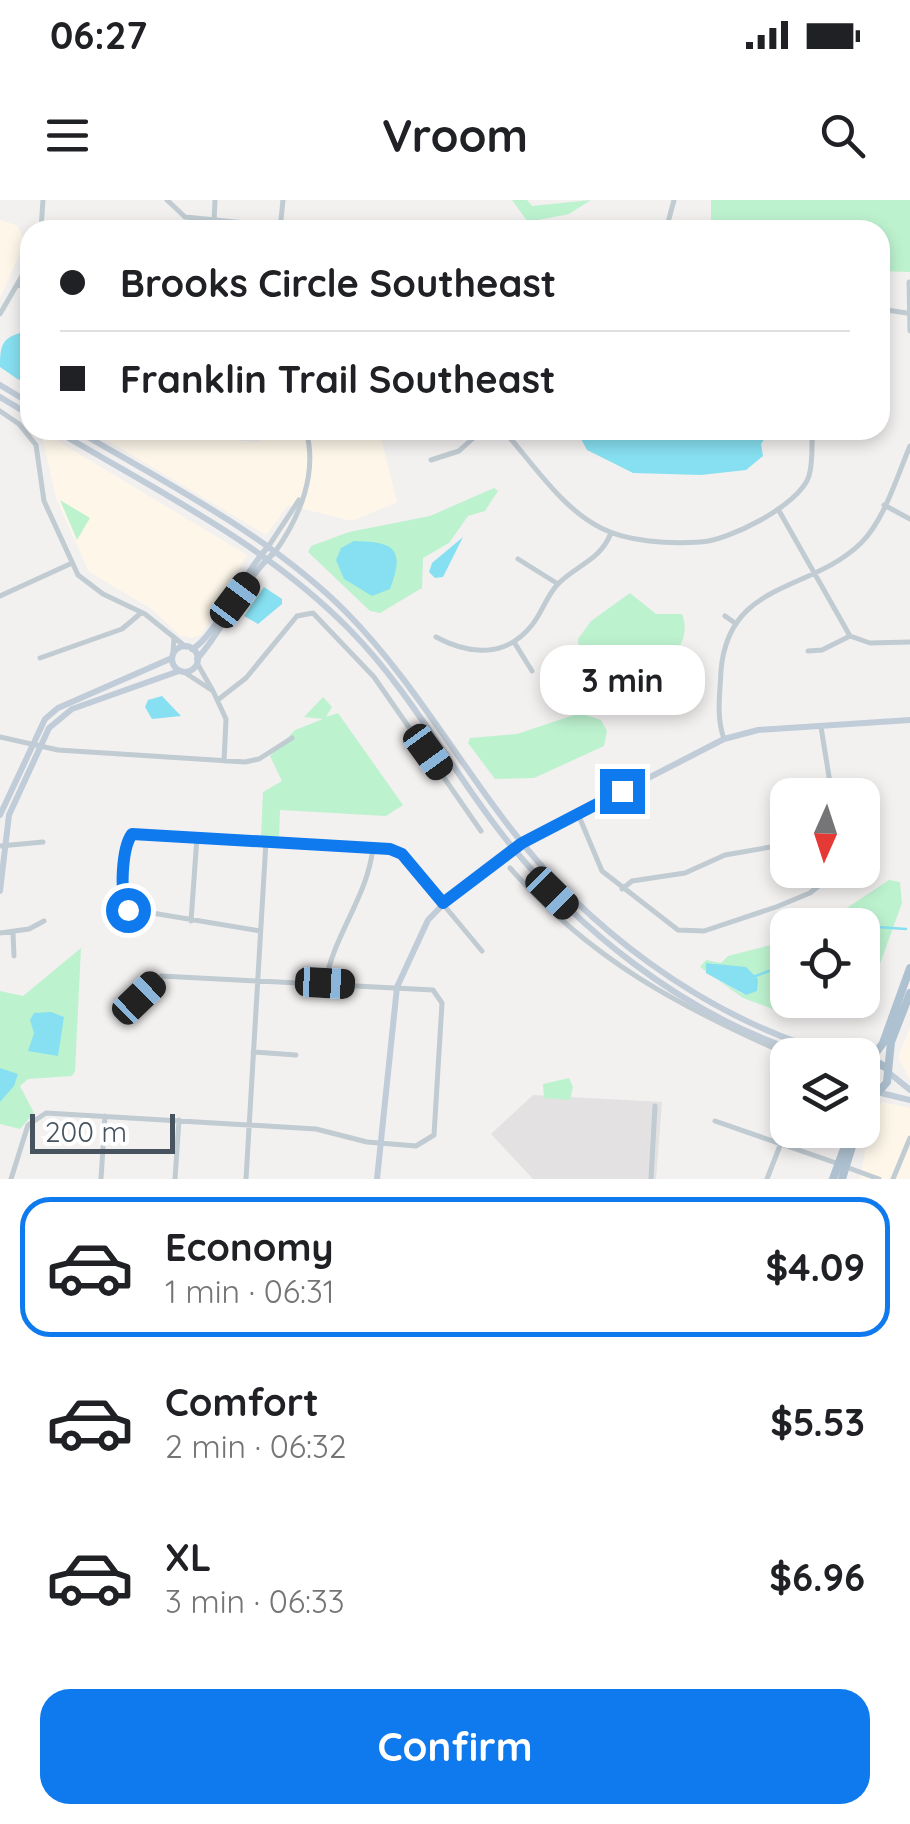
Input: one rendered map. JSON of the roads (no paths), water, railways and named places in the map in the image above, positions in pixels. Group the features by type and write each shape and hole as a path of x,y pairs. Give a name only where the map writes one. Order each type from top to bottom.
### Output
{"main road":[{"path":"72,440 264,556 368,649 513,849 568,908 633,962 702,1006 772,1038"},
{"path":"92,440 272,549 327,594 389,659 522,843 590,916 656,967 723,1007 797,1038"},
{"path":"0,815 34,745 58,708 206,642 231,594 272,549"},
{"path":"0,891 3,846 34,745 56,720 72,709 182,671 197,661 217,637 230,608 264,556"},
{"path":"189,648 197,661"},
{"path":"173,656 182,671"},
{"path":"378,1179 397,987 416,938 443,903 522,843 724,739 758,730 910,720"},
{"path":"880,1046 910,968"},
{"path":"880,1086 887,1082 886,1068 909,1000"},
{"path":"880,1066 910,1090"},
{"path":"880,1093 910,1100"},
{"path":"833,1179 848,1148"},
{"path":"842,1166 842,1179"}],"street":[{"path":"167,200 185,217 202,220"},
{"path":"0,314 20,280"},
{"path":"909,282 910,332"},
{"path":"32,440 44,501 72,564 89,585 141,612 189,648"},
{"path":"272,549 297,519 310,454 308,440"},
{"path":"431,460 459,451 471,440"},
{"path":"512,440 574,510 611,533 703,542 778,509 808,479 811,440"},
{"path":"724,739 718,716 723,648 734,622 761,599 859,545 884,505 910,446"},
{"path":"884,505 910,518"},
{"path":"778,509 850,636 870,643 910,642"},
{"path":"436,636 476,652 514,642 533,624 558,584 594,560 611,533"},
{"path":"518,559 558,584"},
{"path":"0,596 72,564"},
{"path":"40,658 122,629 141,612"},
{"path":"219,699 246,678 279,633 297,616 313,614 374,677 481,831"},
{"path":"725,616 734,622"},
{"path":"808,652 822,650 850,636"},
{"path":"173,656 174,637"},
{"path":"514,642 532,671"},
{"path":"197,661 226,719 224,761"},
{"path":"182,671 213,690"},
{"path":"820,724 829,778"},
{"path":"0,736 34,745 253,762 292,738"},
{"path":"578,814 594,860 622,889 666,924 690,932 740,920 816,888"},
{"path":"260,931 128,910 123,900 127,842 136,833 373,847 402,854 482,951"},
{"path":"191,921 197,837"},
{"path":"246,1179 266,841"},
{"path":"3,846 42,842"},
{"path":"325,983 338,935 368,880 373,847"},
{"path":"622,889 632,881 685,873 725,855 770,847"},
{"path":"510,868 546,909 610,963 684,1007 770,1046"},
{"path":"0,933 13,933 44,920"},
{"path":"13,933 14,956"},
{"path":"11,1179 28,1125 39,1115 316,1128 381,1144 425,1144 434,1135 442,1003 437,993 397,987 161,976 123,1013"},
{"path":"254,1052 296,1054"},
{"path":"651,1179 655,1106"},
{"path":"101,1179 105,1116"},
{"path":"174,1179 179,1120"},
{"path":"715,1121 770,1140"},
{"path":"893,1179 910,1138"},
{"path":"768,1179 780,1148"},
{"path":"792,1148 879,1179"}],"water":[{"path":"20,334 19,380 0,367 1,351 9,338"},
{"path":"582,440 764,440 763,456 746,470 701,475 633,473 587,450"},
{"path":"463,537 443,577 435,578 429,572 432,563"},
{"path":"354,541 378,543 393,550 397,564 390,589 372,596 344,579 336,560 341,548"},
{"path":"264,587 282,599 282,604 258,624 244,616"},
{"path":"162,696 181,716 152,719 145,707 148,700"},
{"path":"706,963 746,967 758,979 757,991 746,995 706,973"},
{"path":"51,1012 64,1017 58,1056 28,1051 34,1033 30,1020 34,1013"},
{"path":"0,1068 18,1074 14,1086 0,1102"}],"waterway":[{"path":"880,927 906,929"},
{"path":"753,977 770,971"}]}
